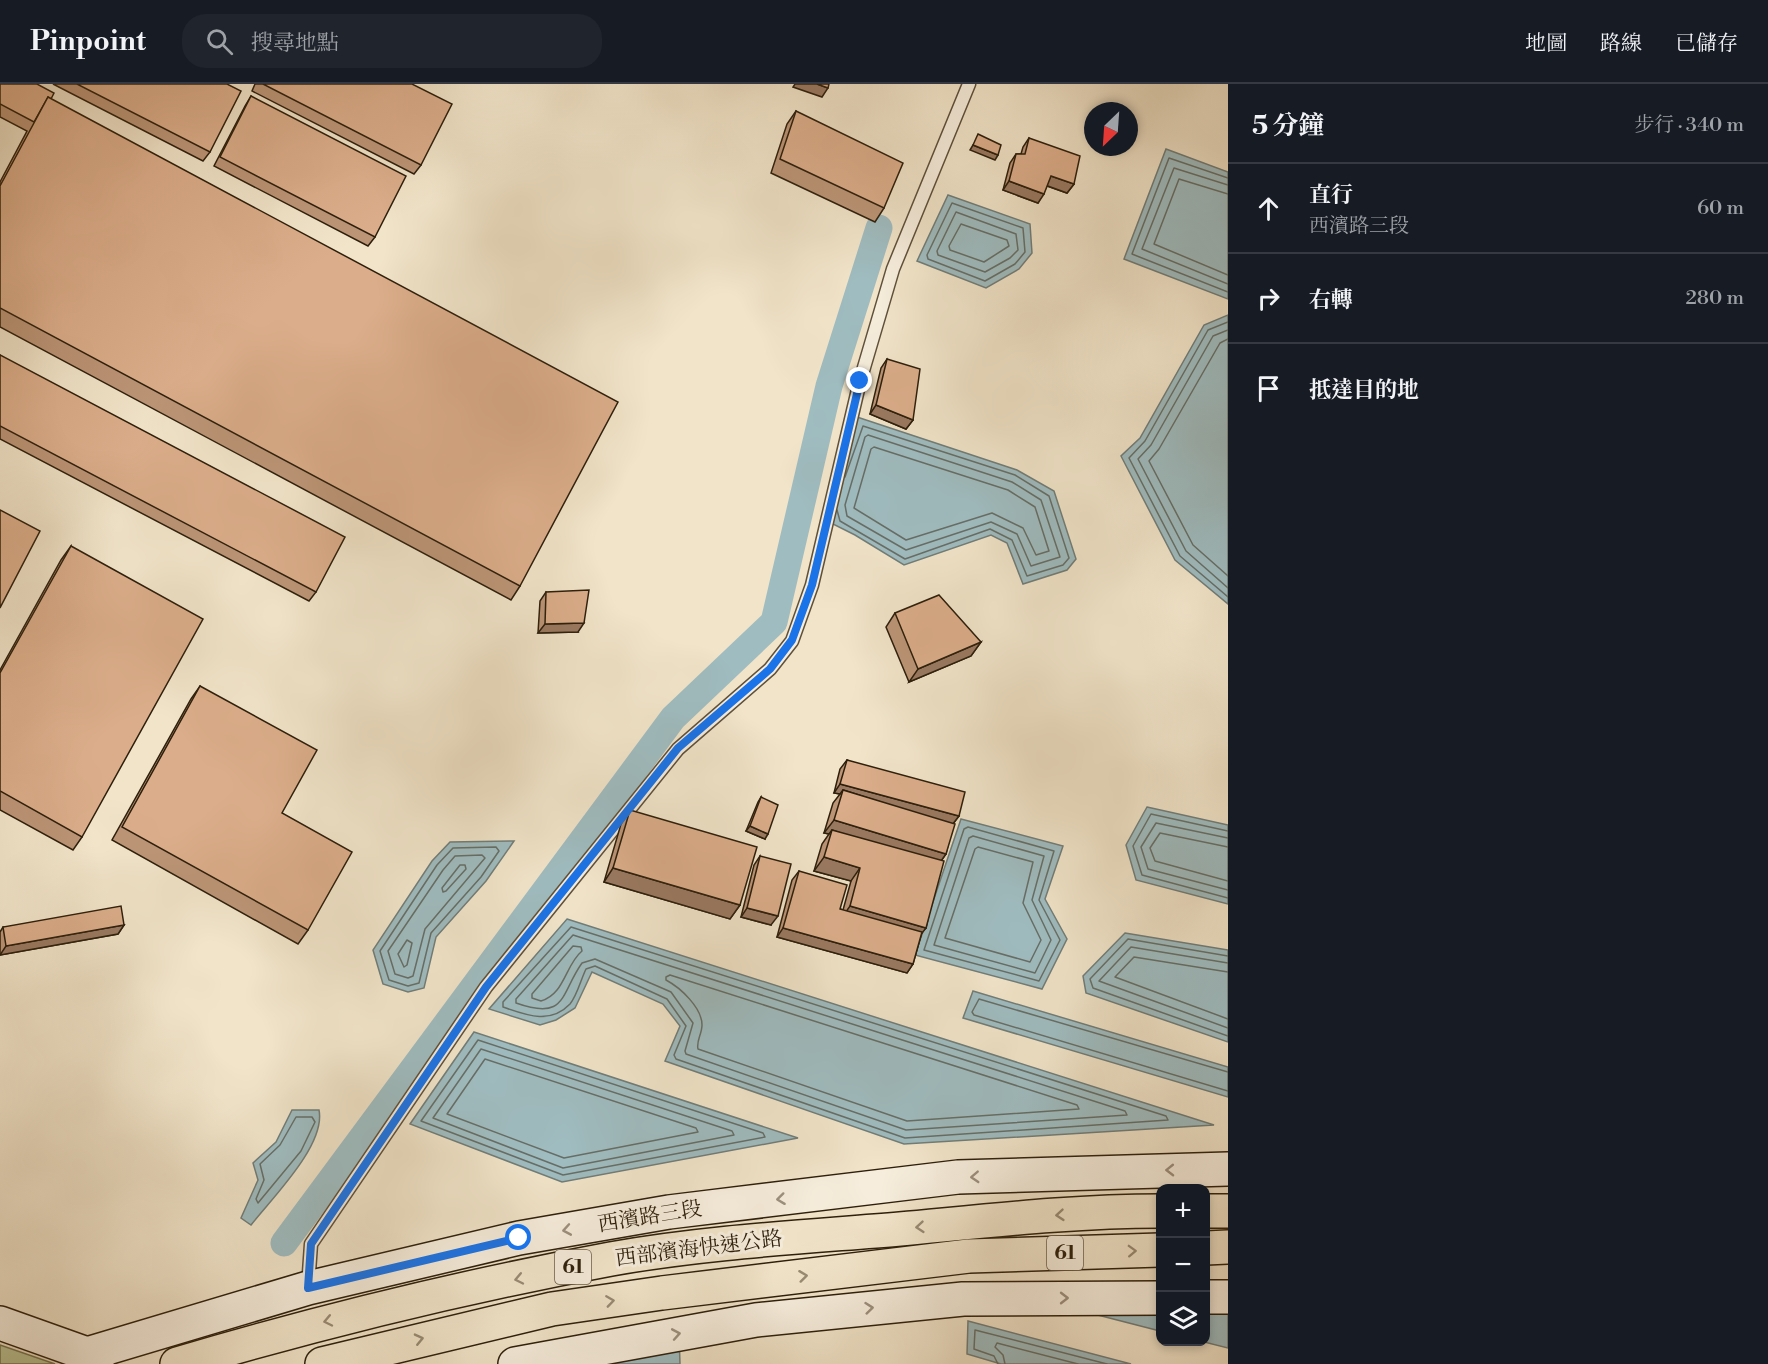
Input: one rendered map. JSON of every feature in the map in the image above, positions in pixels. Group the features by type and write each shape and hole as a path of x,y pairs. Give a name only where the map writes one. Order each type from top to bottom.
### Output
{"highway":[{"name":"西部濱海快速公路","path":"177,1364 310,1324 612,1259 743,1243 978,1222 1108,1211 1156,1211"},
{"path":"1210,1211 1228,1211"},
{"path":"1210,1248 1228,1247"},
{"name":"西部濱海快速公路","path":"322,1364 552,1309 969,1257 1156,1250"}],"street":[{"name":"西濱路三段","path":"92,1359 308,1288 519,1238 669,1212 958,1177 1228,1169"},
{"path":"1210,1297 1228,1297"},
{"path":"515,1364 756,1320 963,1299 1156,1298"},
{"path":"0,1323 92,1359"}],"lane":[{"path":"308,1288 311,1244 486,987 678,748 770,669 792,640 812,585 860,381 893,268 969,84"}],"green space":[{"path":"0,1345 55,1364 0,1364"}],"water":[{"path":"1166,149 1228,172 1228,299 1124,259"},
{"path":"948,195 1030,224 1032,253 1019,269 986,288 917,261"},
{"path":"1228,315 1228,604 1175,560 1121,456 1140,438 1204,325"},
{"path":"857,417 1017,470 1054,491 1076,559 1067,570 1023,584 1007,543 991,535 904,565 833,524 831,505"},
{"path":"1147,807 1228,825 1228,904 1136,880 1126,845"},
{"path":"961,819 1063,846 1045,899 1067,939 1042,989 915,955"},
{"path":"514,841 486,881 436,937 424,988 408,992 383,984 373,950 432,861 450,842"},
{"path":"567,919 1214,1125 904,1144 665,1061 680,1026 663,1004 592,972 575,1008 556,1020 540,1025 489,1009"},
{"path":"1125,933 1228,950 1228,1042 1086,993 1083,976"},
{"path":"973,991 1228,1067 1228,1097 963,1018"},
{"path":"474,1032 798,1138 562,1182 410,1124"},
{"path":"292,1110 319,1110 319,1124 314,1139 306,1155 284,1186 251,1225 241,1218 258,1180 253,1163 276,1142"},
{"path":"1156,1290 1156,1330 1051,1303"},
{"path":"1210,1292 1228,1293 1228,1348 1210,1344"},
{"path":"968,1321 1131,1364 1001,1364 967,1354"},
{"path":"679,1332 680,1364 544,1364"}],"building":[{"path":"0,84 37,84 54,93 51,99 48,97 34,122 0,104"},
{"path":"77,84 227,84 241,91 210,152"},
{"path":"263,84 412,84 452,104 421,165"},
{"path":"817,84 829,84 828,88"},
{"path":"251,96 406,176 375,237 220,157"},
{"path":"48,97 618,402 520,586 0,308 0,186"},
{"path":"796,111 903,163 884,208 780,159"},
{"path":"978,134 1001,145 998,155 973,145"},
{"path":"1029,138 1080,156 1074,184 1051,176 1044,194 1009,181 1016,154 1025,154"},
{"path":"0,355 345,537 316,592 0,426"},
{"path":"887,359 920,369 913,420 876,405"},
{"path":"0,510 40,531 0,608"},
{"path":"71,546 203,619 82,837 0,791 0,673"},
{"path":"589,590 584,623 545,624 546,592"},
{"path":"939,595 981,642 918,669 895,613"},
{"path":"200,686 317,750 282,813 352,852 308,930 122,827"},
{"path":"847,760 965,792 959,816 840,784"},
{"path":"843,790 955,824 946,854 834,820"},
{"path":"761,797 778,805 768,834 750,826"},
{"path":"630,810 757,847 740,905 613,868"},
{"path":"832,830 944,861 926,928 850,906 860,868 824,857"},
{"path":"760,856 791,864 778,916 747,908"},
{"path":"799,871 847,885 840,909 922,932 913,964 783,928"},
{"path":"121,906 124,925 6,946 3,927"}],"waterway":[{"path":"284,1243 673,718 774,622 829,386 879,228"}],"route":[{"path":"519,1238 308,1288 311,1244 486,987 678,748 770,669 792,640 812,585 860,381"}]}
